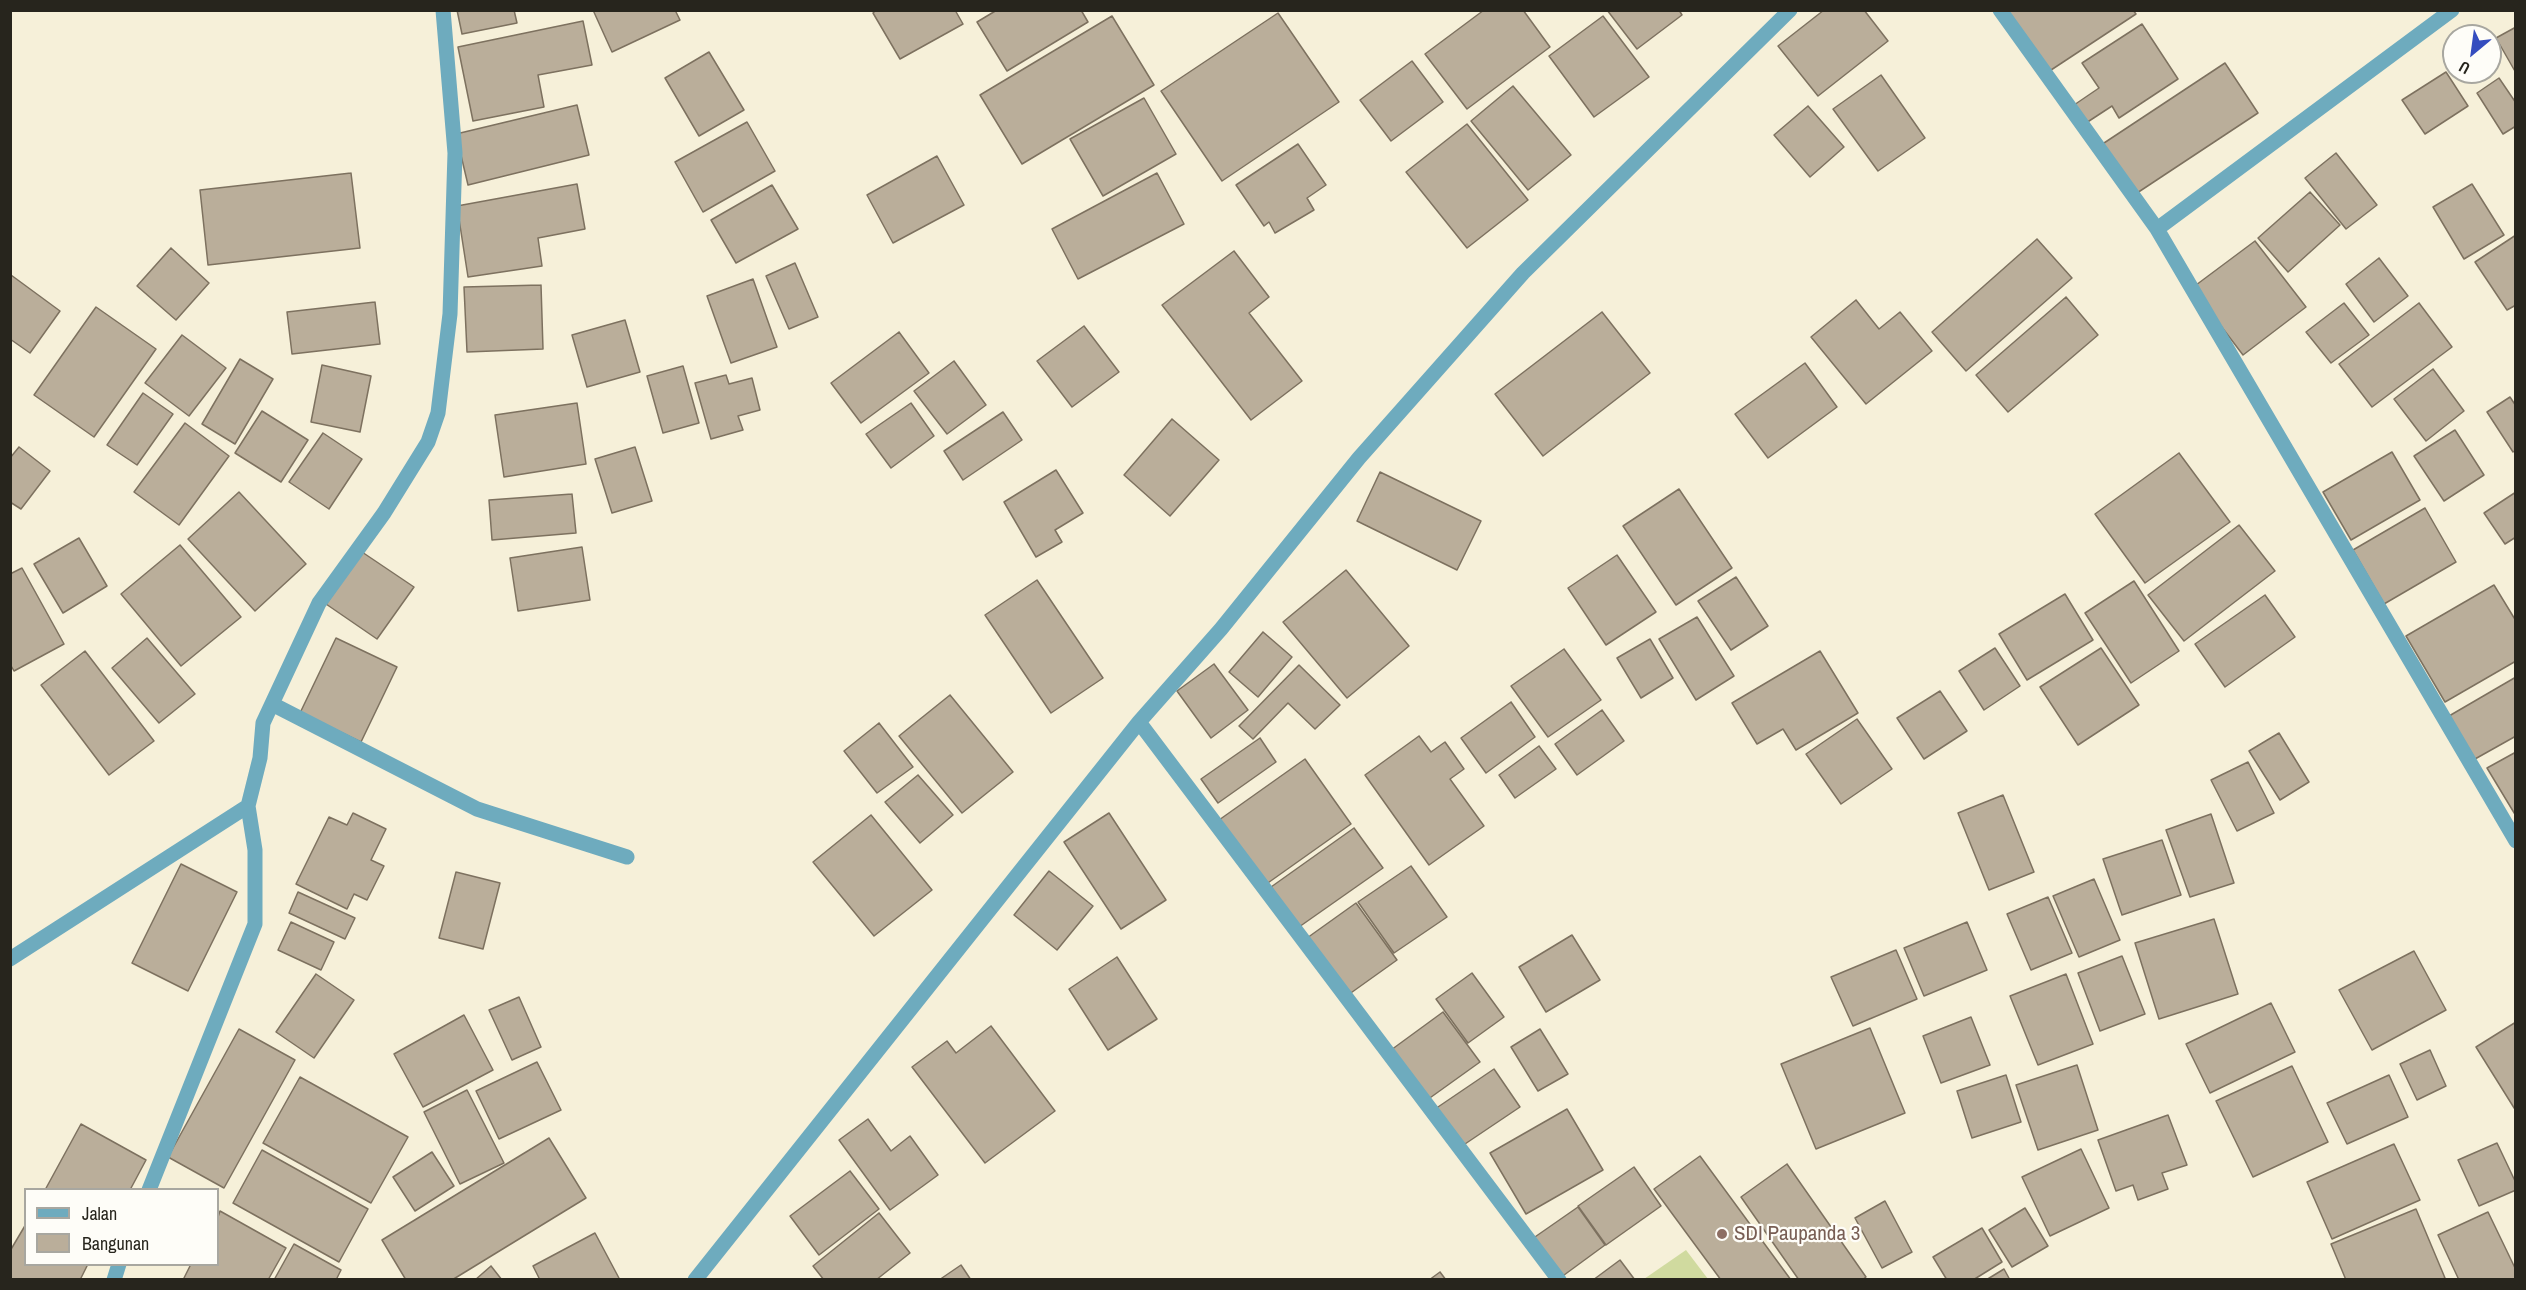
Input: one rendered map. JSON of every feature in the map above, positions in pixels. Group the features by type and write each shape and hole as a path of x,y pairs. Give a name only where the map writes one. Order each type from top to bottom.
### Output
{"street":[{"path":"150,1188 255,924 255,850 248,806 260,758 263,723 319,603 384,513 428,442 438,413 450,314 455,153 443,10"},
{"path":"695,1280 1139,722 1221,629 1359,458 1523,273 1790,10"},
{"path":"2000,10 2157,229 2516,841"},
{"path":"2157,229 2452,10"},
{"path":"272,704 477,809 627,856"},
{"path":"1139,722 1559,1280"},
{"path":"10,959 248,806"}],"green space":[{"path":"1686,1250 1708,1279 1644,1279"}],"building":[{"path":"457,10 514,10 517,23 462,34"},
{"path":"593,10 675,10 680,20 612,52"},
{"path":"876,10 955,10 963,24 900,59 873,13"},
{"path":"997,10 1081,10 1088,22 1007,71 977,22"},
{"path":"1484,10 1523,10 1550,47 1467,109 1425,54"},
{"path":"1607,10 1679,10 1682,15 1637,49"},
{"path":"1824,10 1864,10 1888,41 1818,96 1778,46"},
{"path":"2007,10 2133,10 2136,14 2048,72"},
{"path":"1278,13 1339,102 1222,181 1161,91"},
{"path":"1112,16 1154,85 1022,164 980,95"},
{"path":"1603,16 1649,77 1594,117 1549,56"},
{"path":"583,21 592,65 538,75 544,107 473,121 458,47"},
{"path":"2142,24 2178,79 2119,118 2112,106 2086,123 2074,105 2099,88 2082,63"},
{"path":"2516,27 2516,73 2502,48 2502,35"},
{"path":"709,52 744,110 699,136 665,78"},
{"path":"1412,61 1443,102 1391,141 1360,100"},
{"path":"2225,63 2258,113 2134,195 2101,145"},
{"path":"1881,75 1925,138 1878,171 1833,109"},
{"path":"2442,75 2442,84 2454,84 2468,106 2425,134 2402,100"},
{"path":"2502,82 2516,103 2516,126 2503,134 2477,93 2490,84"},
{"path":"1513,86 1571,155 1528,190 1471,121"},
{"path":"1144,98 1176,154 1103,196 1070,139"},
{"path":"577,105 589,155 468,185 456,134"},
{"path":"1808,106 1844,147 1810,177 1774,135"},
{"path":"747,122 775,171 703,212 675,162"},
{"path":"1467,124 1528,200 1467,248 1406,172"},
{"path":"1298,144 1326,185 1307,198 1314,210 1275,233 1269,222 1264,226 1236,185"},
{"path":"2336,153 2377,205 2346,229 2305,178"},
{"path":"937,156 964,205 893,243 867,195"},
{"path":"351,173 360,248 208,265 200,190"},
{"path":"1157,173 1184,224 1078,279 1052,229"},
{"path":"577,184 585,229 538,238 542,266 468,277 457,206"},
{"path":"2472,184 2504,235 2464,259 2433,207"},
{"path":"772,185 798,229 736,263 711,220"},
{"path":"2310,192 2340,225 2288,272 2258,238"},
{"path":"2516,235 2516,305 2507,310 2475,262"},
{"path":"2037,239 2072,278 1966,371 1932,332"},
{"path":"2255,241 2306,307 2243,355 2192,288"},
{"path":"171,248 209,283 176,320 137,286"},
{"path":"1234,251 1269,297 1249,313 1302,381 1251,420 1162,305"},
{"path":"2379,258 2408,296 2374,322 2346,284"},
{"path":"795,263 818,317 789,329 766,276"},
{"path":"11,275 60,311 30,353 10,339"},
{"path":"753,279 777,347 731,363 707,296"},
{"path":"541,285 543,349 467,352 464,287"},
{"path":"2066,297 2098,335 2008,412 1976,375"},
{"path":"1856,300 1879,329 1900,312 1932,351 1866,404 1811,337"},
{"path":"375,302 380,344 292,354 287,312"},
{"path":"2344,303 2369,335 2331,363 2306,332"},
{"path":"2419,303 2452,347 2372,407 2339,364"},
{"path":"96,307 156,349 94,437 34,395"},
{"path":"1602,312 1650,373 1543,456 1495,394"},
{"path":"625,320 640,372 587,387 572,335"},
{"path":"1084,326 1119,372 1072,407 1037,361"},
{"path":"899,332 929,373 861,423 831,383"},
{"path":"182,335 226,368 189,416 145,383"},
{"path":"240,359 273,379 235,444 202,424"},
{"path":"954,361 986,405 947,434 914,391"},
{"path":"1805,363 1837,407 1768,458 1735,414"},
{"path":"322,365 371,376 360,432 311,422"},
{"path":"683,366 699,423 663,433 647,376"},
{"path":"2433,369 2464,411 2426,441 2394,399"},
{"path":"726,375 729,384 752,378 760,410 738,416 743,430 711,439 695,383"},
{"path":"143,393 173,414 137,465 107,445"},
{"path":"2510,397 2516,406 2516,450 2513,452 2487,412"},
{"path":"577,403 586,464 504,477 495,415"},
{"path":"911,403 934,436 891,468 866,434"},
{"path":"262,411 308,440 281,482 235,453"},
{"path":"1003,412 1022,440 963,480 944,451"},
{"path":"1172,419 1219,460 1170,516 1124,475"},
{"path":"185,423 229,456 179,525 134,492"},
{"path":"2455,430 2484,475 2444,501 2414,456"},
{"path":"323,433 362,459 329,509 289,482"},
{"path":"19,447 50,471 21,509 10,502 10,458"},
{"path":"635,447 652,501 612,513 595,459"},
{"path":"2392,452 2420,500 2351,540 2323,492"},
{"path":"2179,453 2230,522 2145,583 2095,514"},
{"path":"1056,470 1083,513 1055,530 1062,542 1036,557 1004,502"},
{"path":"1380,472 1481,521 1457,570 1357,521"},
{"path":"1679,489 1732,568 1676,605 1623,526"},
{"path":"239,492 306,564 255,611 188,539"},
{"path":"2516,492 2516,537 2505,544 2484,513"},
{"path":"572,494 576,533 492,540 489,500"},
{"path":"2425,508 2456,562 2384,604 2353,550"},
{"path":"2239,525 2275,571 2184,641 2148,595"},
{"path":"79,538 107,586 63,613 34,564"},
{"path":"180,545 241,617 181,666 121,594"},
{"path":"582,547 590,600 518,611 510,558"},
{"path":"362,552 414,587 377,639 326,604"},
{"path":"1617,555 1656,612 1606,645 1568,588"},
{"path":"22,568 64,644 14,671 10,664 10,574"},
{"path":"1346,570 1409,646 1347,698 1283,622"},
{"path":"1736,577 1768,626 1731,650 1698,601"},
{"path":"1037,580 1103,678 1051,713 985,615"},
{"path":"2134,581 2179,651 2131,683 2085,613"},
{"path":"2494,585 2516,621 2516,661 2445,702 2406,636"},
{"path":"2065,594 2093,640 2027,680 1999,634"},
{"path":"2265,595 2295,637 2225,687 2195,644"},
{"path":"1697,617 1734,676 1696,700 1659,639"},
{"path":"1263,632 1292,657 1258,697 1229,672"},
{"path":"147,638 195,694 159,723 112,668"},
{"path":"336,638 397,667 361,742 300,713"},
{"path":"1650,639 1673,678 1641,698 1617,658"},
{"path":"1995,648 2020,686 1984,710 1959,671"},
{"path":"2101,648 2139,705 2078,745 2040,687"},
{"path":"1564,649 1601,700 1548,737 1511,686"},
{"path":"85,651 154,741 109,775 41,685"},
{"path":"1820,651 1858,713 1796,750 1783,729 1757,744 1732,703"},
{"path":"1214,664 1248,710 1211,738 1177,691"},
{"path":"1299,665 1340,705 1315,729 1288,703 1253,739 1239,726"},
{"path":"2516,677 2516,736 2475,759 2449,716"},
{"path":"1940,691 1967,731 1924,759 1897,718"},
{"path":"950,695 1013,772 962,813 899,736"},
{"path":"1511,702 1535,737 1486,773 1461,738"},
{"path":"1602,710 1624,741 1577,775 1555,744"},
{"path":"1857,719 1892,769 1841,804 1806,754"},
{"path":"879,723 913,767 877,793 844,751"},
{"path":"2279,733 2309,782 2280,800 2249,751"},
{"path":"1419,736 1431,752 1445,742 1464,769 1450,779 1484,826 1429,865 1365,775"},
{"path":"1260,738 1276,762 1218,803 1201,779"},
{"path":"1539,746 1556,769 1515,798 1499,775"},
{"path":"2516,752 2516,816 2487,768"},
{"path":"1305,759 1351,824 1265,885 1219,820"},
{"path":"2248,762 2274,813 2237,831 2211,780"},
{"path":"918,775 953,815 920,843 885,802"},
{"path":"2003,795 2034,872 1989,890 1958,813"},
{"path":"353,813 386,829 371,860 384,866 367,900 354,894 347,909 296,884 329,817 347,825"},
{"path":"1109,813 1166,900 1121,929 1064,842"},
{"path":"2211,814 2234,883 2190,897 2166,830"},
{"path":"871,815 932,890 874,936 813,862"},
{"path":"1354,828 1383,868 1299,927 1271,887"},
{"path":"2162,840 2181,895 2122,915 2103,859"},
{"path":"181,864 237,892 188,991 132,963"},
{"path":"1411,866 1447,917 1394,953 1358,902"},
{"path":"1049,871 1093,906 1057,950 1014,915"},
{"path":"456,872 500,883 483,949 439,938"},
{"path":"2094,879 2120,940 2079,957 2053,896"},
{"path":"298,892 355,918 345,939 289,913"},
{"path":"2048,897 2072,953 2031,970 2007,914"},
{"path":"1356,903 1397,960 1348,995 1307,938"},
{"path":"2214,919 2238,994 2159,1019 2135,943"},
{"path":"291,922 334,942 321,970 278,950"},
{"path":"1967,922 1987,970 1924,996 1904,948"},
{"path":"1572,935 1600,980 1546,1012 1519,967"},
{"path":"1896,950 1917,999 1853,1026 1831,977"},
{"path":"2414,951 2446,1010 2372,1050 2339,990"},
{"path":"2122,956 2145,1014 2100,1031 2078,973"},
{"path":"1117,957 1157,1019 1108,1050 1069,989"},
{"path":"1472,973 1504,1017 1468,1043 1436,999"},
{"path":"316,974 354,1000 314,1058 276,1032"},
{"path":"2066,974 2093,1044 2038,1065 2010,996"},
{"path":"519,997 541,1047 512,1060 489,1010"},
{"path":"2271,1003 2295,1052 2210,1093 2186,1044"},
{"path":"1443,1012 1480,1062 1427,1100 1391,1050"},
{"path":"464,1015 493,1070 423,1107 394,1054"},
{"path":"1971,1017 1990,1065 1941,1083 1923,1036"},
{"path":"2516,1022 2516,1111 2476,1047"},
{"path":"991,1026 1055,1111 985,1163 912,1067 947,1041 956,1053"},
{"path":"1870,1028 1905,1113 1816,1149 1781,1064"},
{"path":"239,1029 295,1060 224,1188 168,1157"},
{"path":"1540,1029 1568,1074 1538,1091 1511,1047"},
{"path":"2430,1050 2446,1086 2417,1100 2400,1064"},
{"path":"537,1062 561,1110 499,1139 476,1091"},
{"path":"2077,1065 2098,1130 2038,1150 2016,1085"},
{"path":"2292,1066 2328,1142 2253,1177 2216,1101"},
{"path":"1494,1069 1520,1107 1462,1146 1435,1109"},
{"path":"2006,1075 2021,1122 1972,1138 1957,1091"},
{"path":"2389,1075 2408,1117 2347,1144 2327,1103"},
{"path":"300,1077 408,1137 371,1203 263,1143"},
{"path":"467,1090 504,1163 460,1184 424,1112"},
{"path":"1567,1109 1603,1170 1526,1214 1490,1153"},
{"path":"2168,1115 2187,1165 2162,1173 2168,1189 2138,1200 2133,1185 2116,1191 2098,1140"},
{"path":"868,1119 891,1151 910,1136 938,1175 890,1210 839,1140"},
{"path":"81,1124 146,1160 131,1188 46,1188"},
{"path":"549,1138 586,1198 452,1280 406,1280 382,1240"},
{"path":"2497,1143 2516,1183 2516,1190 2479,1206 2458,1160"},
{"path":"2394,1144 2420,1200 2332,1239 2307,1182"},
{"path":"2081,1149 2109,1208 2050,1236 2022,1177"},
{"path":"262,1150 368,1209 339,1262 233,1203"},
{"path":"432,1152 454,1186 415,1211 393,1177"},
{"name":"SDI Paupanda 3","path":"1700,1156 1791,1280 1721,1280 1654,1189"},
{"name":"SDI Paupanda 3","path":"1787,1164 1866,1277 1862,1280 1799,1280 1741,1197"},
{"path":"1634,1167 1661,1206 1606,1245 1578,1206"},
{"path":"850,1171 879,1209 819,1255 790,1216"},
{"path":"1885,1201 1912,1252 1882,1268 1855,1218"},
{"path":"1578,1207 1605,1245 1560,1278 1532,1239"},
{"path":"2025,1208 2048,1246 2012,1267 1989,1230"},
{"path":"2416,1209 2445,1278 2440,1280 2346,1280 2331,1244"},
{"path":"220,1211 286,1248 268,1280 183,1280 190,1266 219,1266"},
{"path":"2488,1212 2516,1270 2516,1280 2459,1280 2438,1235"},
{"path":"879,1213 910,1253 876,1280 824,1280 813,1266"},
{"path":"24,1227 24,1266 87,1266 80,1280 10,1280 10,1251"},
{"path":"1982,1228 2002,1262 1973,1280 1947,1280 1933,1257"},
{"path":"595,1233 620,1280 540,1280 533,1266"},
{"path":"294,1244 341,1270 336,1280 274,1280"},
{"path":"1620,1260 1635,1280 1593,1280"},
{"path":"961,1265 971,1280 939,1280"},
{"path":"491,1266 502,1280 475,1280"},
{"path":"2004,1269 2010,1280 1986,1280"},
{"path":"1440,1272 1446,1280 1429,1280"}],"place":[{"name":"SDI Paupanda 3","path":"1722,1234"}]}
